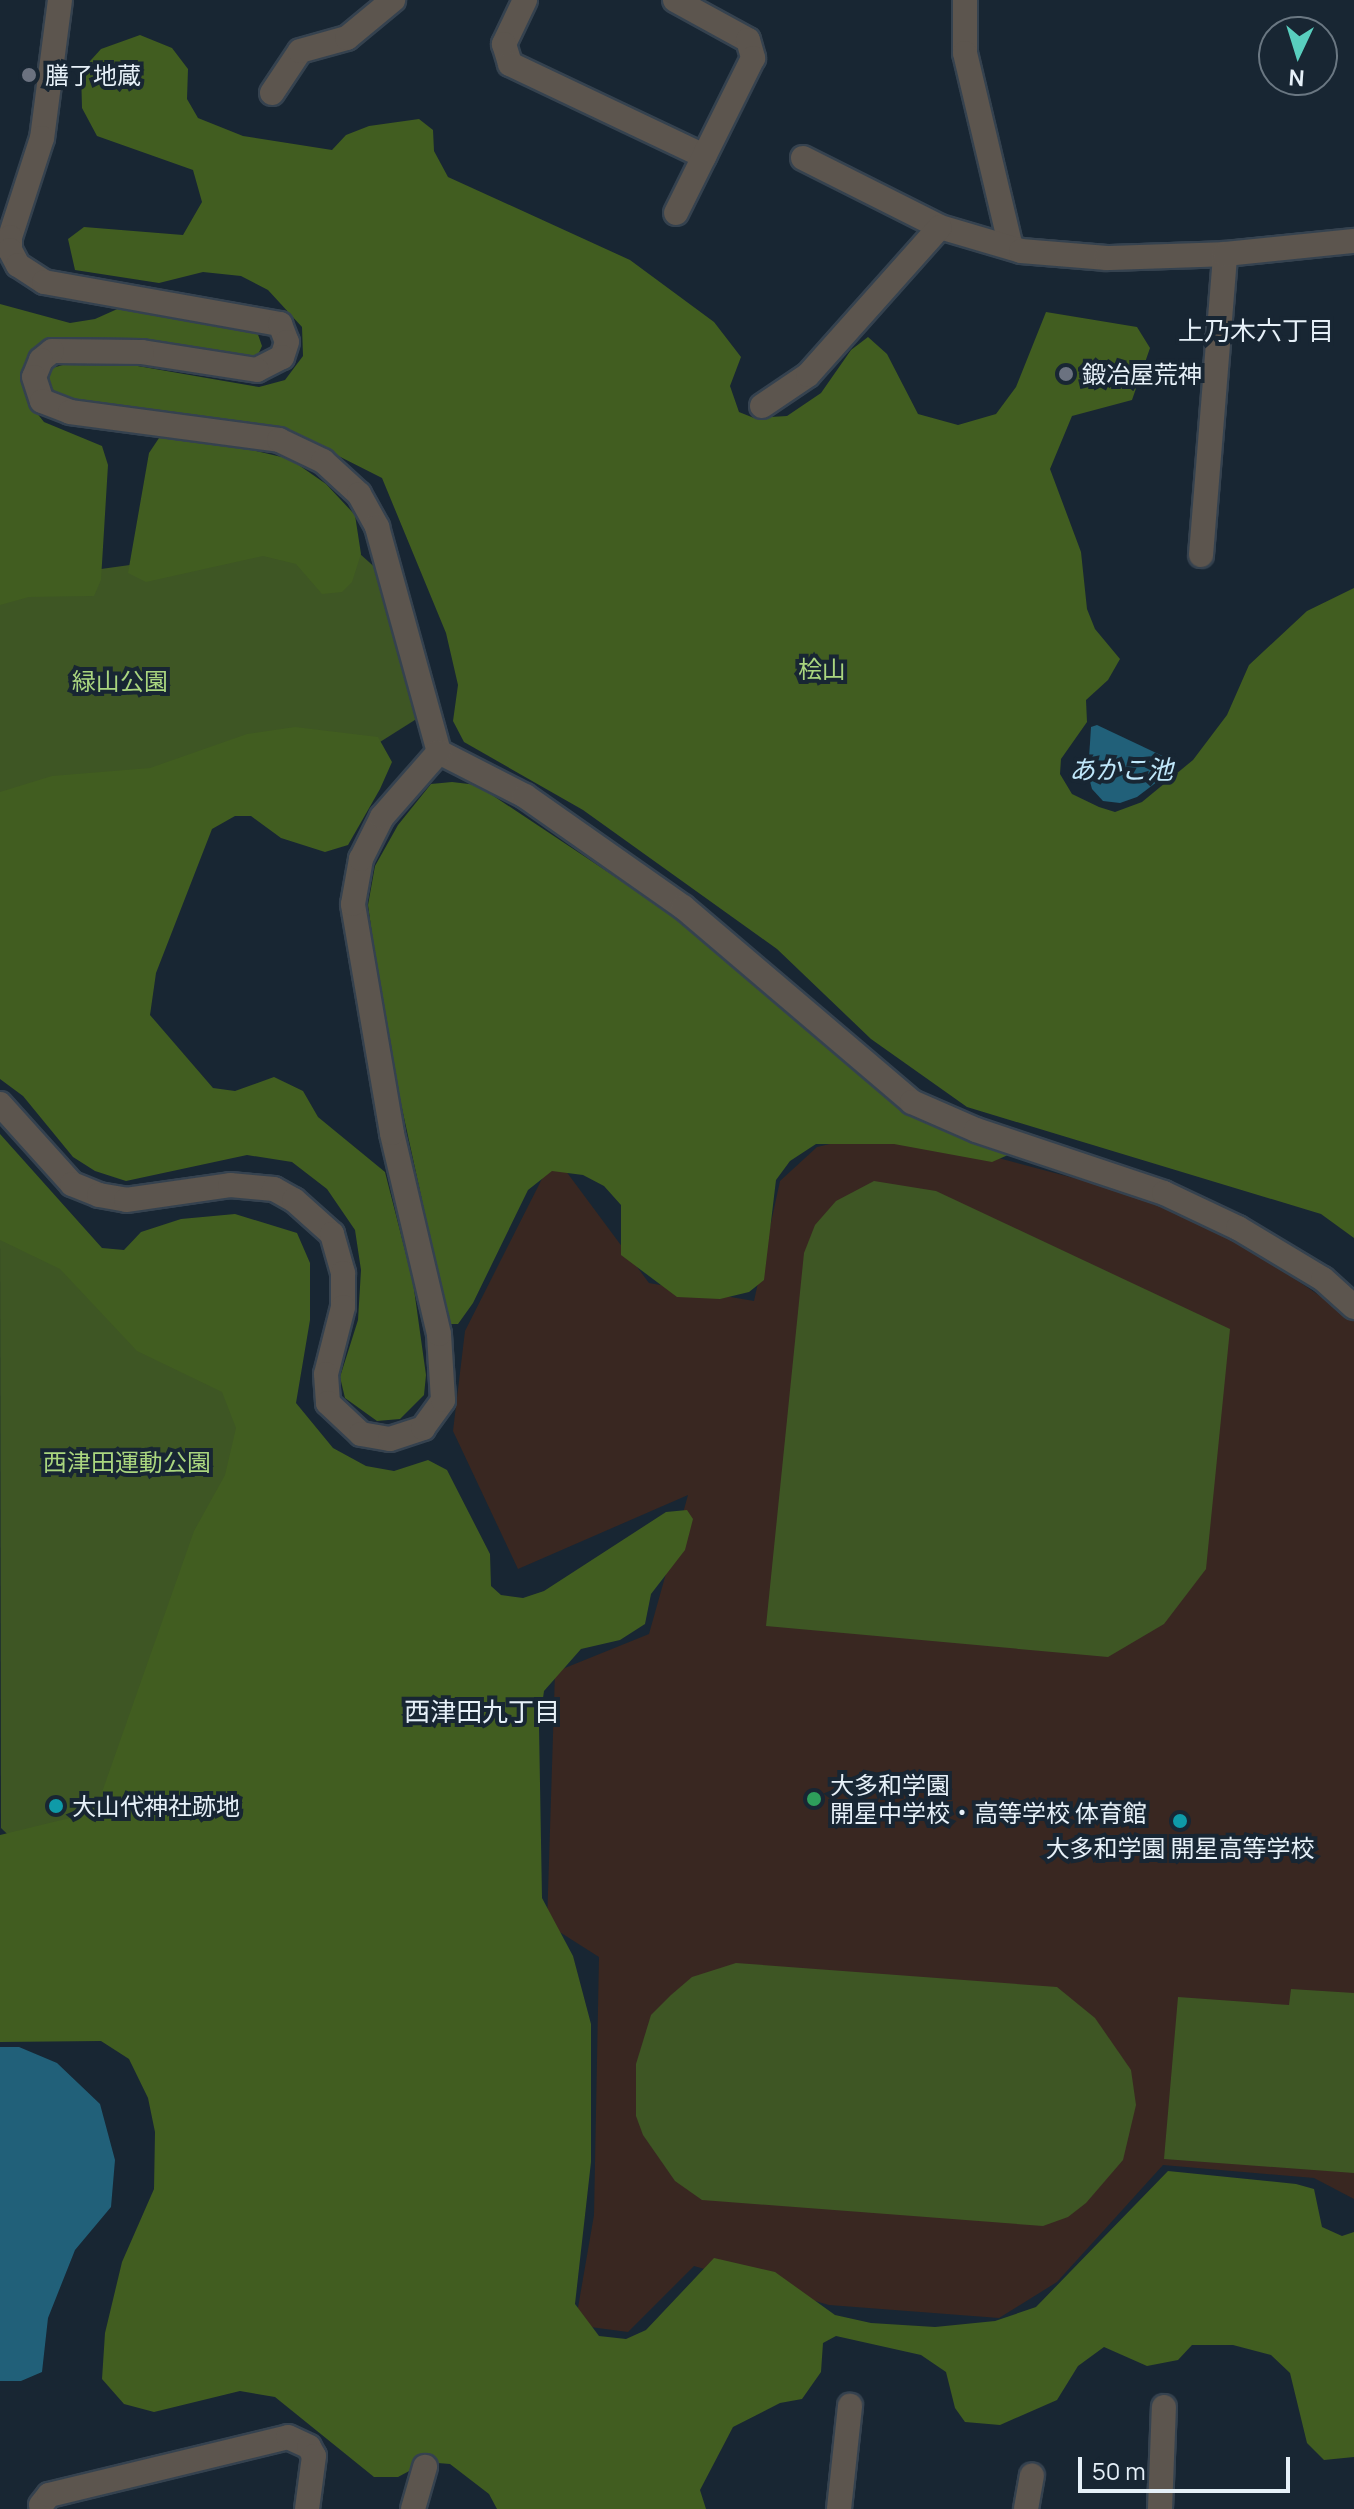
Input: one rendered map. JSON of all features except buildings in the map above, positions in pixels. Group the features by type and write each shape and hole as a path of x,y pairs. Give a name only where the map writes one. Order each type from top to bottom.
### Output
{"street":[{"path":"60,0 42,138 10,237 10,250 18,265 44,282 280,324 287,342 282,357 257,370 142,352 52,351 41,360 34,377 42,401 62,410 279,440 323,461 359,494 377,527 439,752 525,796 683,907 912,1102 976,1130 1164,1193 1250,1235 1323,1279 1354,1307"},
{"path":"272,93 300,51 347,38 393,0"},
{"path":"525,0 504,44 510,64 704,156"},
{"path":"965,0 965,53 1011,248"},
{"path":"676,213 753,58 748,40 679,1"},
{"path":"803,158 940,227 1011,248 1107,258 1225,254 1354,241"},
{"path":"762,406 808,375 940,227"},
{"path":"1201,555 1225,254"},
{"path":"0,1104 72,1184 99,1195 126,1200 230,1185 274,1189 294,1200 332,1234 343,1273 340,1322 326,1374 328,1403 361,1434 390,1439 423,1428 443,1400 439,1334 392,1133 353,904 361,859 382,817 439,752"},
{"path":"839,2509 850,2406"},
{"path":"1160,2509 1164,2407"},
{"path":"41,2505 49,2495 288,2437 309,2447 314,2456 307,2509"},
{"path":"413,2509 425,2467"},
{"path":"1026,2509 1032,2476"}],"shaded area":[{"path":"868,1135 991,1156 1134,1194 1233,1237 1354,1319 1354,2199 1314,2178 1163,2165 1057,2282 999,2318 829,2305 694,2266 628,2332 575,2325 594,2215 599,1957 547,1924 555,1672 649,1634 688,1495 518,1569 453,1431 465,1331 554,1155 649,1283 754,1301 780,1181 817,1147"}],"green space":[{"name":"桧山","path":"140,35 172,48 188,69 187,99 198,118 243,136 332,150 346,135 369,126 419,119 433,130 434,151 448,177 630,260 714,322 741,357 730,386 739,412 754,418 787,416 821,393 851,350 868,337 887,354 918,414 958,425 996,414 1016,387 1046,312 1137,327 1150,348 1132,400 1072,416 1050,469 1081,552 1087,609 1095,629 1120,659 1108,680 1086,700 1087,722 1061,759 1060,774 1072,794 1099,807 1115,812 1142,802 1193,760 1227,715 1249,665 1307,611 1354,588 1354,1238 1321,1214 967,1107 871,1039 777,949 583,810 464,742 453,721 458,685 446,633 382,478 289,431 63,401 49,385 49,369 73,362 126,364 259,387 285,380 303,356 302,327 268,290 241,276 203,272 159,283 75,270 68,239 84,227 183,235 202,202 193,170 97,136 82,108 81,71 101,49"},
{"path":"133,302 255,326 262,346 255,361 43,345 25,363 22,385 32,407 44,422 102,446 108,465 101,580 94,596 29,597 0,605 0,304 70,323 95,319"},
{"path":"184,434 290,459 326,484 355,515 361,554 352,582 342,592 322,594 296,564 263,556 146,582 128,573 149,453 159,438"},
{"name":"緑山公園","path":"340,536 379,571 418,718 380,742 0,822 0,583"},
{"path":"295,727 378,737 392,762 380,789 348,845 325,852 281,838 251,816 235,816 212,829 156,973 150,1015 213,1088 235,1091 274,1077 303,1091 318,1117 385,1172 413,1282 426,1375 424,1395 400,1419 377,1421 345,1398 340,1377 358,1320 361,1270 355,1230 327,1189 292,1162 247,1155 126,1181 95,1171 73,1157 23,1096 0,1079 0,792 52,776 150,768 247,734"},
{"path":"452,782 477,785 662,908 908,1107 1005,1146 1008,1155 992,1162 894,1144 816,1144 790,1161 776,1180 764,1280 749,1292 720,1299 677,1297 621,1255 621,1205 604,1186 583,1175 552,1171 528,1190 473,1303 458,1324 449,1324 386,1035 368,905 375,866 398,825 431,784"},
{"path":"0,1134 102,1248 124,1250 141,1232 181,1219 235,1214 297,1233 310,1263 310,1320 296,1403 333,1448 366,1466 394,1471 428,1460 447,1470 490,1554 491,1586 501,1595 523,1598 544,1591 666,1512 687,1510 693,1519 685,1550 651,1594 645,1624 620,1640 581,1649 544,1691 539,1726 542,1898 573,1956 591,2024 591,2162 575,2304 599,2336 626,2339 646,2330 714,2258 775,2272 835,2315 871,2323 935,2327 995,2321 1036,2307 1168,2171 1296,2184 1314,2189 1322,2227 1342,2236 1354,2232 1354,2457 1324,2460 1307,2443 1290,2373 1271,2355 1233,2345 1192,2345 1178,2360 1147,2366 1104,2347 1078,2366 1057,2400 1000,2425 965,2422 955,2408 946,2372 921,2355 836,2336 823,2343 821,2372 802,2399 780,2403 733,2427 700,2490 706,2509 497,2509 489,2494 450,2464 426,2462 398,2477 374,2477 275,2397 240,2391 154,2412 124,2404 102,2379 105,2333 122,2262 154,2189 155,2132 148,2098 129,2059 101,2041 0,2042 0,1835 78,1816 101,1795 194,1531 225,1475 236,1428 222,1392 137,1351 60,1269 0,1240"},
{"path":"874,1181 936,1191 1230,1329 1206,1569 1164,1624 1108,1657 766,1626 804,1253 815,1225 836,1201"},
{"name":"西津田運動公園","path":"0,1225 71,1252 255,1421 113,1799 25,1851 1,1828"},
{"path":"736,1963 1057,1987 1095,2018 1131,2070 1136,2105 1123,2160 1086,2203 1068,2217 1043,2226 702,2200 675,2181 643,2135 636,2116 636,2064 651,2015 692,1977"},
{"path":"1291,1989 1354,1993 1354,2173 1164,2159 1178,1997 1289,2005"}],"water":[{"name":"あかこ池","path":"1097,725 1169,759 1166,775 1137,797 1120,803 1103,801 1092,789 1088,774 1091,727"},
{"path":"0,2047 19,2047 57,2063 100,2104 115,2160 111,2207 75,2250 48,2318 42,2372 21,2381 0,2381"}],"place":[{"name":"膳了地蔵","path":"29,75"},
{"name":"鍛冶屋荒神","path":"1066,374"},
{"name":"大多和学園 開星中学校・高等学校 体育館","path":"814,1799"},
{"name":"大山代神社跡地","path":"56,1806"},
{"name":"大多和学園 開星高等学校","path":"1180,1821"}],"district":[{"name":"上乃木六丁目","path":"1256,331"},
{"name":"西津田九丁目","path":"482,1712"}]}
